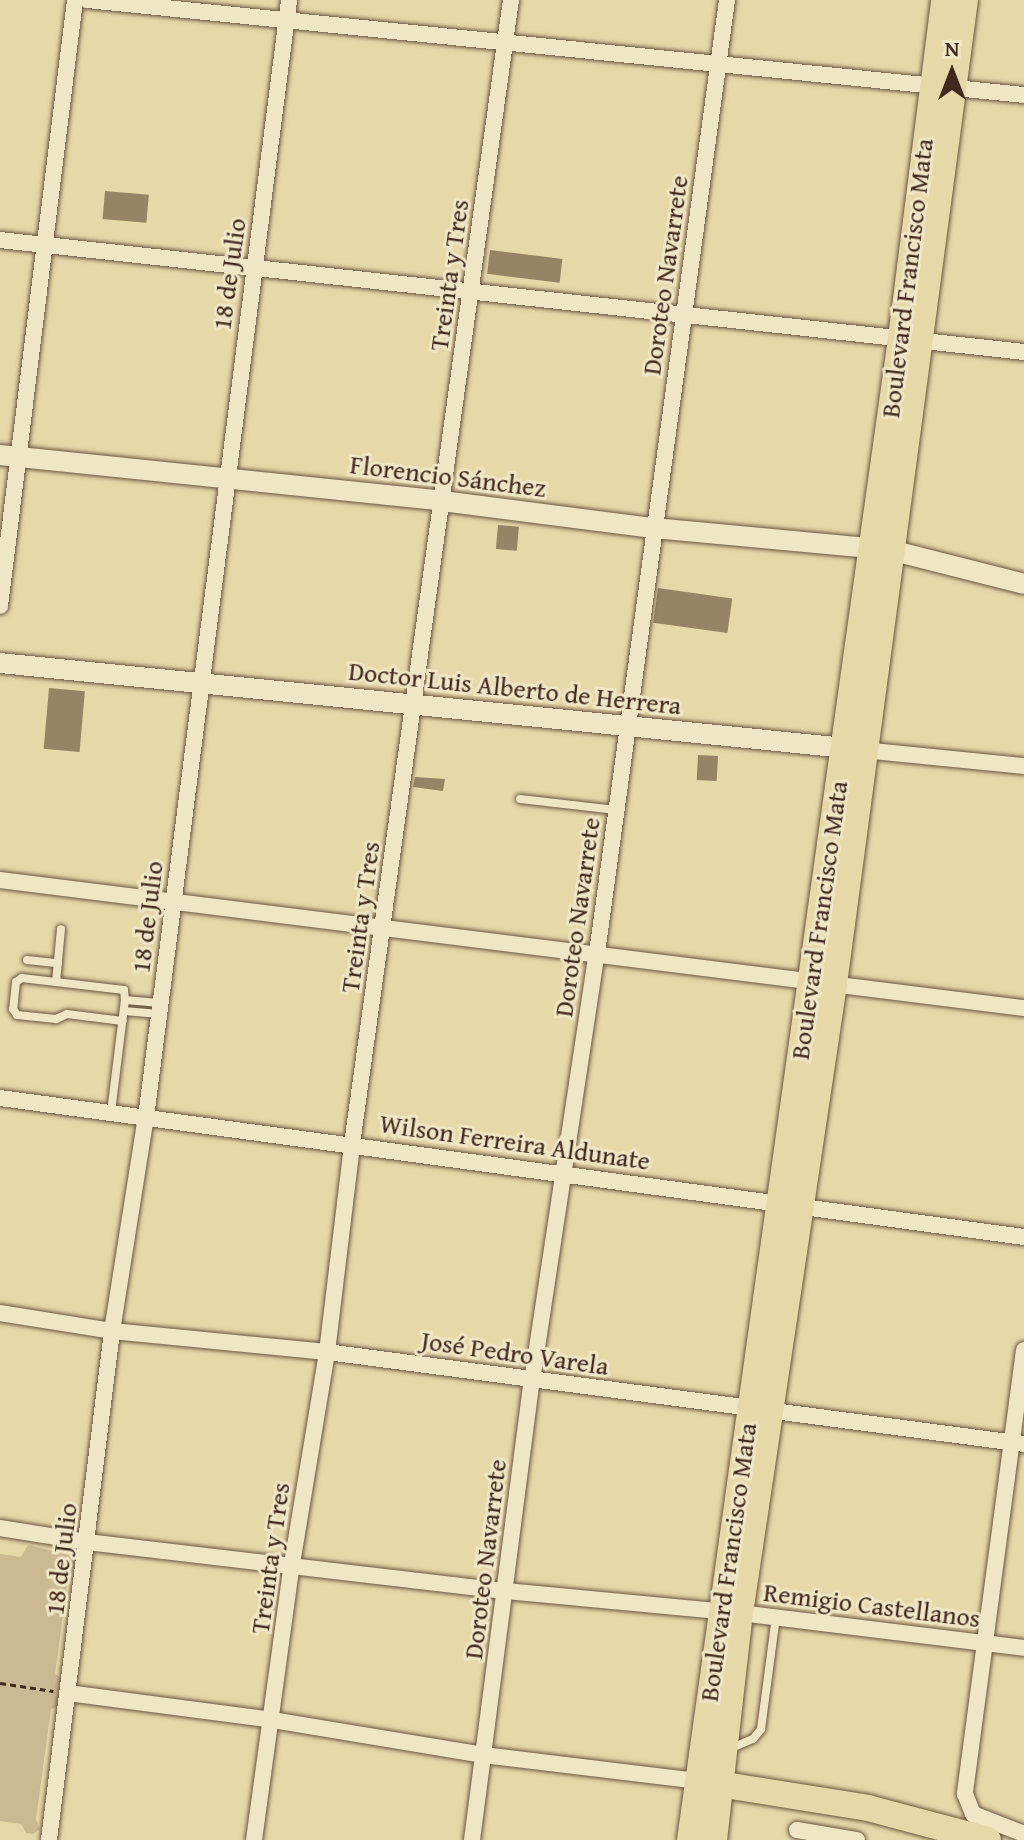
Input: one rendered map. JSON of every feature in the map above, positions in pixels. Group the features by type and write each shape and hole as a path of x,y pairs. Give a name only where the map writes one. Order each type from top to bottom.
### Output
{"main road":[{"name":"Boulevard Francisco Mata","path":"714,1840 708,1789 911,339 942,87 944,0"},
{"name":"Boulevard Francisco Mata","path":"942,87 965,0"},
{"name":"Boulevard Francisco Mata","path":"690,1840 724,1751 731,1613"},
{"path":"708,1789 866,1821 940,1840"},
{"path":"708,1789 868,1808 988,1840"}],"street":[{"path":"0,606 9,456 44,245 75,0"},
{"path":"87,0 1024,95"},
{"name":"18 de Julio","path":"49,1840 112,1331 146,1117 289,0"},
{"name":"Treinta y Tres","path":"254,1840 292,1564 327,1352 352,1144 511,0"},
{"name":"Doroteo Navarrete","path":"472,1840 532,1381 597,953 727,0"},
{"path":"0,240 1024,352"},
{"name":"Florencio Sánchez","path":"9,456 442,501 653,528 881,549 1024,584"},
{"name":"Doctor Luis Alberto de Herrera","path":"0,663 1024,766"},
{"path":"0,880 1024,1008"},
{"name":"Wilson Ferreira Aldunate","path":"0,1098 563,1172 1024,1237"},
{"name":"José Pedro Varela","path":"0,1313 112,1331 327,1352 1018,1444"},
{"path":"1024,1350 1018,1444 985,1643 965,1794 973,1814 1024,1834"},
{"name":"Remigio Castellanos","path":"0,1528 87,1542 506,1591 776,1617 1024,1648"},
{"path":"68,1693 272,1720 708,1789"},
{"path":"797,1830 857,1840"}],"lane":[{"path":"520,799 616,810"},
{"path":"56,982 61,929"},
{"path":"27,960 58,963"},
{"path":"111,1112 123,1016 125,1000 121,989 18,979 14,1012 56,1019 67,1014 123,1016 160,1009"},
{"path":"125,1000 160,1009"},
{"path":"724,1751 745,1744 761,1729 776,1617"}],"path":[{"path":"0,1683 68,1693"}],"shaded area":[{"path":"28,1545 77,1557 76,1567 69,1570 55,1674 63,1679 59,1706 51,1709 36,1819 40,1829 33,1834 26,1833 21,1824 0,1821 0,1554 21,1557"}],"building":[{"path":"105,191 149,195 146,223 103,219"},
{"path":"490,250 562,259 560,283 487,274"},
{"path":"498,525 519,527 517,551 496,549"},
{"path":"658,588 732,598 727,633 653,623"},
{"path":"49,688 85,691 80,752 44,749"},
{"path":"698,755 718,756 717,781 697,780"},
{"path":"415,777 445,779 443,791 413,787"}]}
